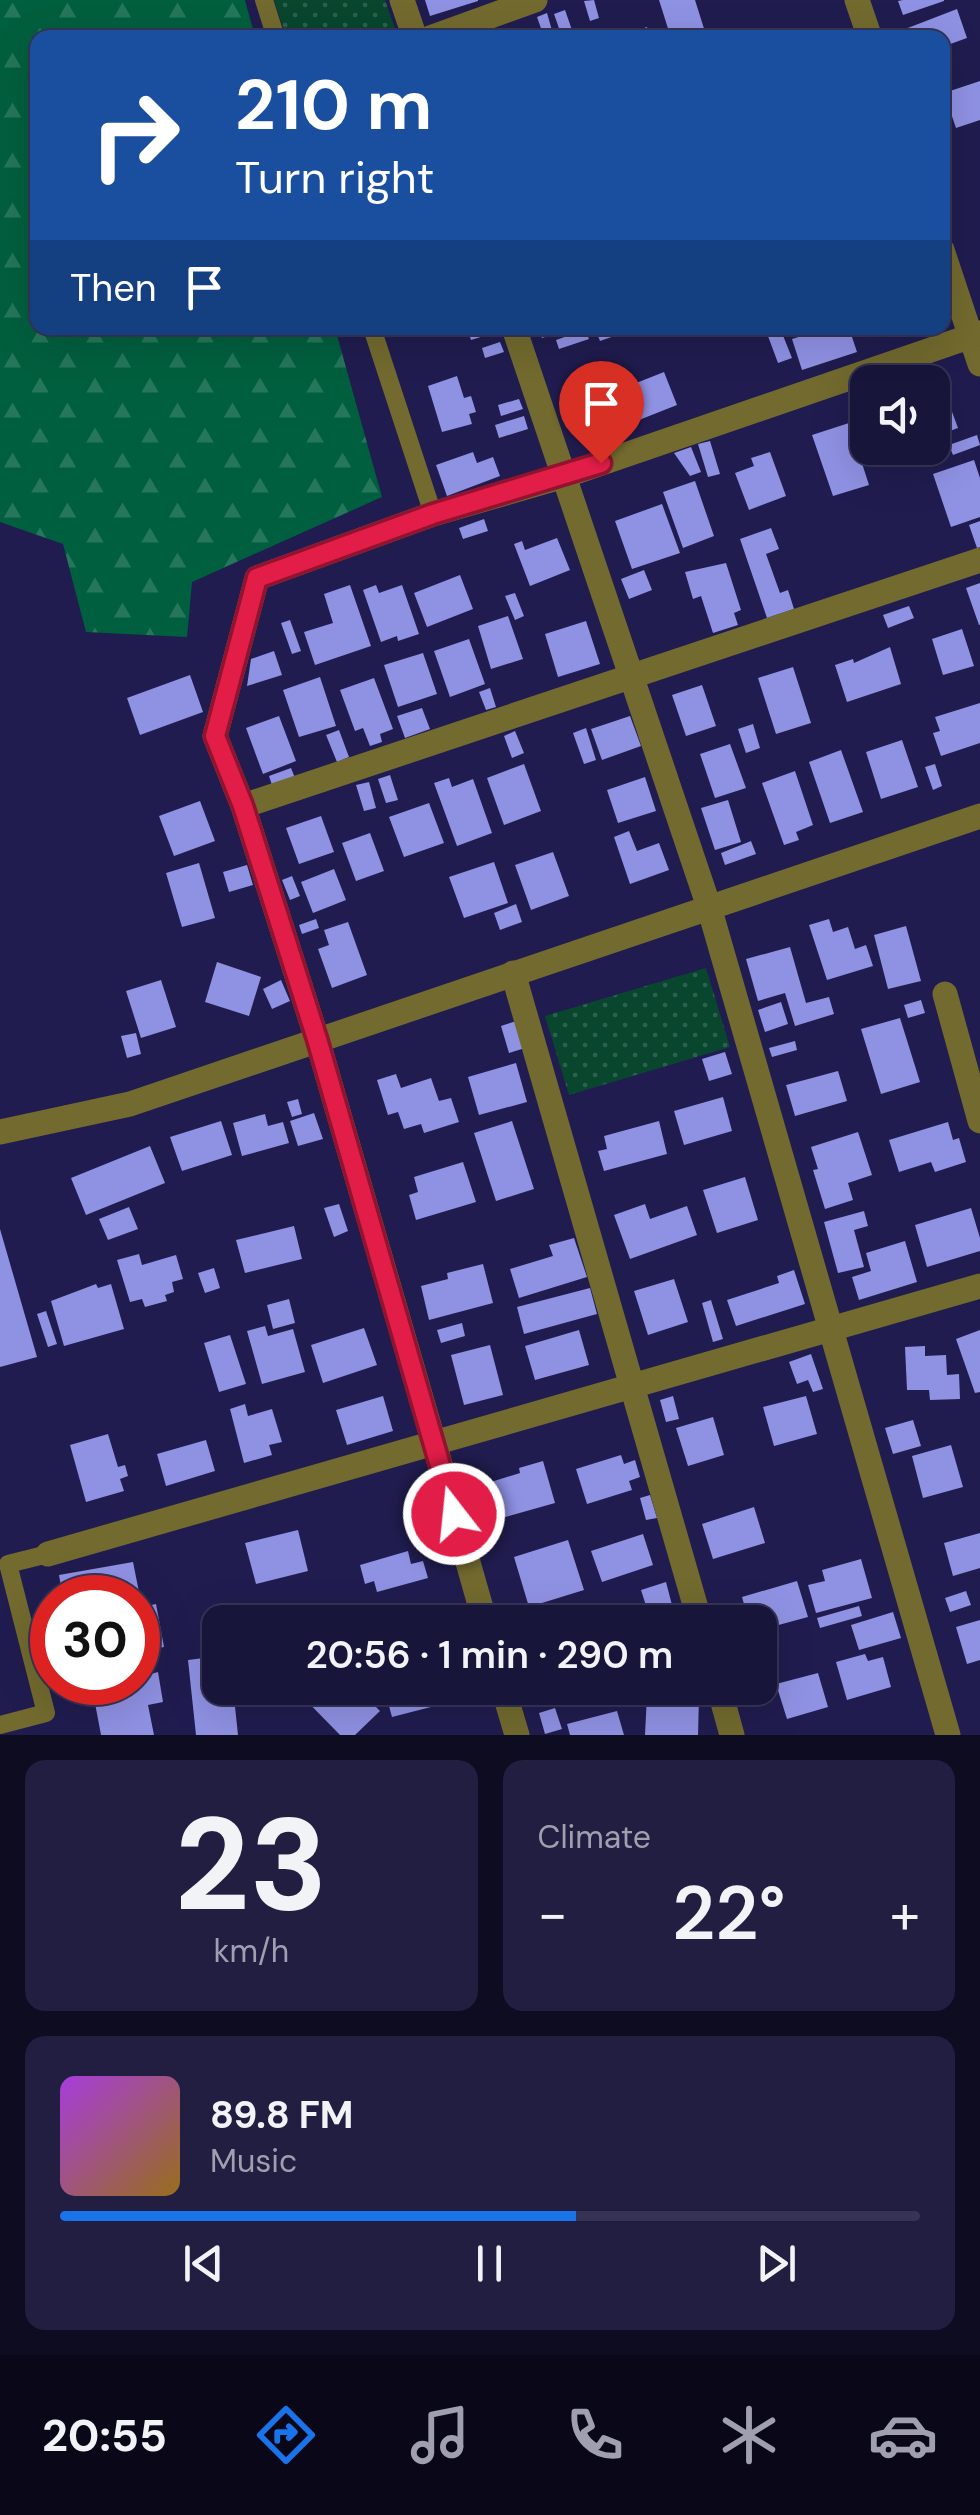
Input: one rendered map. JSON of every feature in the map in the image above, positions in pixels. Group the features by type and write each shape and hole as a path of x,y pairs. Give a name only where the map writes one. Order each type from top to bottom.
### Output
{"street":[{"path":"402,0 412,30"},
{"path":"452,30 535,0"},
{"path":"857,0 867,30"},
{"path":"950,270 976,334 980,364"},
{"path":"480,1605 317,1039 243,806 215,736 257,578 433,514 564,476 976,334"},
{"path":"516,335 708,907 948,1735"},
{"path":"243,806 980,560"},
{"path":"0,1132 130,1104 980,816"},
{"path":"513,973 695,1605"},
{"path":"945,994 980,1121"},
{"path":"48,1554 980,1286"},
{"path":"508,1705 516,1735"},
{"path":"724,1705 732,1735"}],"lane":[{"path":"264,0 273,30"},
{"path":"374,335 433,514"},
{"path":"0,1725 46,1714 4,1565 48,1554"}],"green space":[{"path":"0,0 245,0 253,30 30,30 30,335 337,335 382,497 192,582 187,637 86,632 63,544 0,522"},
{"path":"274,0 385,0 396,30 284,30"},
{"path":"706,968 730,1047 569,1095 545,1016"}],"building":[{"path":"425,0 478,0 478,1 430,16"},
{"path":"594,0 599,18 590,21 584,1"},
{"path":"659,0 695,0 704,30 668,30"},
{"path":"898,1 944,1 903,15"},
{"path":"957,9 967,38 950,44 950,30 903,30"},
{"path":"565,10 572,30 560,30 554,14"},
{"path":"547,13 552,30 542,30 537,17"},
{"path":"980,81 980,120 956,128 950,110 950,91"},
{"path":"570,335 587,335 589,339 559,349 556,340"},
{"path":"768,335 783,335 792,358 778,363"},
{"path":"805,335 851,335 857,352 802,370 792,339"},
{"path":"500,342 504,352 485,358 482,348"},
{"path":"664,372 677,405 639,420 626,387"},
{"path":"457,376 464,398 471,396 476,412 469,414 472,424 442,432 428,386"},
{"path":"612,381 622,410 578,425 569,395"},
{"path":"519,399 523,409 501,416 498,405"},
{"path":"950,406 958,428 950,431"},
{"path":"524,416 528,429 499,438 495,425"},
{"path":"625,420 630,433 595,446 590,434"},
{"path":"849,423 850,465 863,465 869,485 833,496 812,435"},
{"path":"977,435 980,445 953,455 950,445"},
{"path":"710,441 720,474 708,477 698,444"},
{"path":"691,447 701,472 690,476 674,453"},
{"path":"473,452 477,463 493,457 500,476 447,496 436,465"},
{"path":"770,452 786,496 749,510 735,473 754,466 751,458"},
{"path":"974,460 980,478 980,517 951,527 933,474"},
{"path":"695,481 714,536 683,548 663,492"},
{"path":"662,504 680,553 632,569 615,521"},
{"path":"484,519 488,531 463,539 459,528"},
{"path":"980,521 980,547 977,548 969,525"},
{"path":"771,528 779,549 766,554 780,593 788,590 794,609 767,618 740,539"},
{"path":"557,538 570,570 530,586 514,544 522,541 525,550"},
{"path":"726,563 741,610 734,613 738,625 713,633 701,596 693,599 685,572"},
{"path":"644,570 652,590 629,599 621,579"},
{"path":"460,575 473,609 427,627 414,593"},
{"path":"980,583 980,625 979,625 966,588"},
{"path":"350,585 371,646 315,665 304,632 333,623 324,594"},
{"path":"376,585 379,593 402,585 419,634 381,642 363,590"},
{"path":"515,593 524,616 515,620 505,596"},
{"path":"909,606 914,618 888,628 883,615"},
{"path":"508,616 523,659 491,669 478,626"},
{"path":"290,620 301,651 292,654 281,623"},
{"path":"586,621 600,664 558,677 545,634"},
{"path":"962,629 974,666 943,675 932,639"},
{"path":"469,639 485,684 450,697 434,651"},
{"path":"890,647 901,684 847,702 835,665 853,659 854,663"},
{"path":"274,651 282,675 247,686 251,659"},
{"path":"423,653 437,694 398,707 384,665"},
{"path":"793,667 811,723 776,734 758,678"},
{"path":"190,675 203,712 140,735 127,698"},
{"path":"320,677 336,726 299,737 283,690"},
{"path":"374,678 393,729 380,734 382,742 370,746 363,728 355,731 340,690"},
{"path":"702,685 716,726 686,736 672,695"},
{"path":"490,688 496,707 486,710 479,692"},
{"path":"980,703 980,743 941,756 933,733 940,731 935,717"},
{"path":"422,708 430,729 405,738 397,716"},
{"path":"279,716 296,761 263,774 246,728"},
{"path":"630,716 641,746 602,760 591,729"},
{"path":"753,724 760,748 746,753 738,729"},
{"path":"586,728 596,760 584,764 573,733"},
{"path":"339,730 349,757 337,762 326,735"},
{"path":"515,731 524,753 512,758 504,736"},
{"path":"902,740 918,787 881,799 866,752"},
{"path":"730,744 746,788 715,798 700,754"},
{"path":"841,750 863,812 830,823 809,762"},
{"path":"524,764 541,811 504,825 487,778"},
{"path":"935,764 942,786 933,790 925,767"},
{"path":"291,768 295,778 272,785 269,776"},
{"path":"795,771 813,825 796,832 799,840 784,845 762,783"},
{"path":"390,775 398,800 386,803 378,779"},
{"path":"645,777 656,811 618,823 607,790"},
{"path":"449,778 452,787 473,779 492,833 457,846 434,783"},
{"path":"369,782 376,808 364,811 356,785"},
{"path":"728,800 741,842 715,850 701,808"},
{"path":"200,801 215,841 174,856 159,816"},
{"path":"429,803 444,843 404,857 389,817"},
{"path":"321,816 334,852 299,864 286,828"},
{"path":"629,831 637,851 659,843 669,870 630,884 614,837"},
{"path":"370,833 384,871 356,881 342,843"},
{"path":"751,841 756,854 725,865 721,853"},
{"path":"553,852 569,896 531,910 515,865"},
{"path":"494,862 508,903 464,918 449,877"},
{"path":"199,863 215,918 182,927 166,873"},
{"path":"247,865 253,885 229,892 223,872"},
{"path":"334,869 346,900 313,913 301,882"},
{"path":"292,876 300,896 290,900 282,880"},
{"path":"516,904 522,922 500,930 494,913"},
{"path":"316,919 319,928 302,934 299,925"},
{"path":"829,919 833,932 848,927 855,949 866,945 873,966 827,980 809,925"},
{"path":"348,922 367,975 332,988 318,949 329,945 324,930"},
{"path":"906,926 921,981 888,989 874,935"},
{"path":"790,947 806,1003 829,997 834,1014 795,1026 785,993 758,1001 746,959"},
{"path":"217,962 261,977 249,1016 205,1002"},
{"path":"161,980 176,1027 141,1038 126,991"},
{"path":"281,980 290,1001 272,1009 263,989"},
{"path":"921,1000 925,1013 908,1018 904,1005"},
{"path":"781,1002 788,1024 765,1032 758,1010"},
{"path":"900,1018 920,1082 881,1094 861,1029"},
{"path":"516,1021 525,1048 509,1053 501,1026"},
{"path":"136,1033 141,1054 127,1058 121,1036"},
{"path":"795,1041 797,1050 772,1057 769,1048"},
{"path":"725,1052 732,1074 709,1081 702,1059"},
{"path":"516,1063 527,1102 479,1115 468,1077"},
{"path":"838,1071 847,1101 795,1116 786,1085"},
{"path":"396,1074 401,1088 431,1078 439,1101 451,1098 459,1122 424,1133 421,1124 404,1129 398,1112 388,1115 377,1080"},
{"path":"723,1097 732,1131 684,1145 674,1111"},
{"path":"298,1099 302,1114 292,1117 287,1102"},
{"path":"314,1113 323,1139 298,1146 290,1121"},
{"path":"265,1114 268,1126 283,1122 289,1143 242,1156 233,1123"},
{"path":"221,1121 232,1155 182,1171 170,1137"},
{"path":"512,1121 534,1189 496,1201 474,1133"},
{"path":"659,1121 667,1154 604,1171 598,1151 607,1149 604,1136"},
{"path":"948,1122 953,1140 959,1138 966,1162 935,1172 931,1162 899,1172 889,1140"},
{"path":"858,1132 872,1175 848,1183 853,1200 825,1209 813,1170 818,1169 811,1147"},
{"path":"150,1146 165,1183 86,1215 71,1178"},
{"path":"463,1162 476,1202 416,1220 409,1195 418,1192 414,1177"},
{"path":"745,1177 758,1220 717,1233 703,1190"},
{"path":"339,1204 348,1231 334,1237 324,1208"},
{"path":"645,1204 650,1219 687,1206 697,1235 630,1259 614,1215"},
{"path":"129,1207 138,1229 108,1240 99,1219"},
{"path":"971,1208 980,1251 927,1267 915,1225"},
{"path":"864,1211 868,1226 854,1230 864,1267 838,1273 824,1222"},
{"path":"294,1226 302,1259 245,1273 236,1240"},
{"path":"0,1229 37,1357 0,1367"},
{"path":"574,1238 587,1277 519,1298 510,1269 553,1256 549,1245"},
{"path":"905,1241 917,1282 859,1300 852,1277 871,1271 866,1253"},
{"path":"139,1254 142,1265 176,1255 183,1279 172,1282 174,1292 165,1295 167,1301 145,1307 142,1299 130,1302 117,1260"},
{"path":"483,1264 493,1303 429,1320 421,1286 448,1279 447,1273"},
{"path":"214,1268 220,1288 205,1293 198,1273"},
{"path":"794,1270 805,1304 736,1326 727,1300 779,1283 777,1276"},
{"path":"674,1279 688,1322 648,1335 634,1291"},
{"path":"96,1284 98,1288 111,1284 124,1329 64,1346 51,1301"},
{"path":"590,1288 597,1314 524,1334 517,1307"},
{"path":"289,1299 295,1323 273,1329 267,1305"},
{"path":"711,1300 723,1339 713,1342 702,1303"},
{"path":"46,1311 57,1344 48,1347 37,1314"},
{"path":"462,1323 465,1336 441,1343 437,1330"},
{"path":"265,1326 268,1336 293,1329 305,1372 262,1384 247,1331"},
{"path":"364,1328 377,1365 323,1383 311,1345"},
{"path":"579,1330 589,1365 535,1380 525,1346"},
{"path":"980,1330 980,1392 975,1393 956,1339"},
{"path":"230,1335 246,1384 219,1392 204,1343"},
{"path":"490,1345 503,1395 464,1405 451,1355"},
{"path":"925,1346 925,1356 946,1355 947,1375 959,1374 960,1399 930,1400 929,1390 907,1390 905,1347"},
{"path":"811,1354 823,1389 813,1392 808,1380 797,1384 789,1362"},
{"path":"383,1396 393,1431 347,1445 336,1410"},
{"path":"673,1396 679,1419 666,1422 660,1400"},
{"path":"806,1396 817,1434 774,1446 763,1407"},
{"path":"245,1404 248,1416 272,1409 282,1442 269,1445 272,1455 244,1463 230,1409"},
{"path":"713,1417 724,1455 688,1466 676,1428"},
{"path":"913,1420 921,1446 893,1454 885,1428"},
{"path":"108,1434 118,1467 125,1465 128,1476 120,1479 124,1491 86,1502 70,1445"},
{"path":"206,1440 215,1471 166,1486 157,1454"},
{"path":"951,1445 963,1487 923,1498 912,1456"},
{"path":"621,1455 624,1464 635,1460 640,1477 629,1481 632,1490 587,1504 576,1469"},
{"path":"543,1461 555,1503 502,1518 491,1482"},
{"path":"650,1495 657,1518 646,1520 640,1498"},
{"path":"754,1507 765,1543 713,1559 702,1524"},
{"path":"298,1530 308,1571 256,1584 245,1543"},
{"path":"980,1533 980,1568 953,1576 944,1543"},
{"path":"643,1534 653,1565 602,1582 591,1551"},
{"path":"568,1540 584,1590 528,1605 514,1557"},
{"path":"408,1551 411,1564 423,1561 428,1578 377,1592 374,1581 365,1584 360,1565"},
{"path":"861,1559 872,1598 816,1613 808,1585 825,1581 822,1570"},
{"path":"133,1562 136,1575 59,1575"},
{"path":"797,1581 808,1617 777,1625 777,1605 744,1605 742,1597"},
{"path":"666,1582 672,1605 646,1605 641,1590"},
{"path":"966,1591 971,1605 950,1612 945,1598"},
{"path":"859,1606 862,1616 820,1628 817,1618"},
{"path":"893,1612 901,1638 859,1650 851,1625"},
{"path":"980,1620 980,1660 967,1664 956,1627"},
{"path":"865,1654 868,1661 883,1657 891,1687 847,1700 836,1662"},
{"path":"202,1658 202,1705 235,1705 238,1735 196,1735 188,1660"},
{"path":"818,1673 828,1707 787,1719 777,1684"},
{"path":"95,1705 148,1705 154,1735 101,1735"},
{"path":"311,1705 374,1705 380,1711 355,1735 340,1735"},
{"path":"389,1705 431,1707 392,1717"},
{"path":"646,1705 699,1705 698,1735 645,1735"},
{"path":"555,1708 562,1729 545,1734 539,1713"},
{"path":"617,1711 624,1735 570,1735 567,1724"}],"route":[{"path":"454,1514 317,1039 243,806 215,736 257,578 433,514 601,463"}]}
